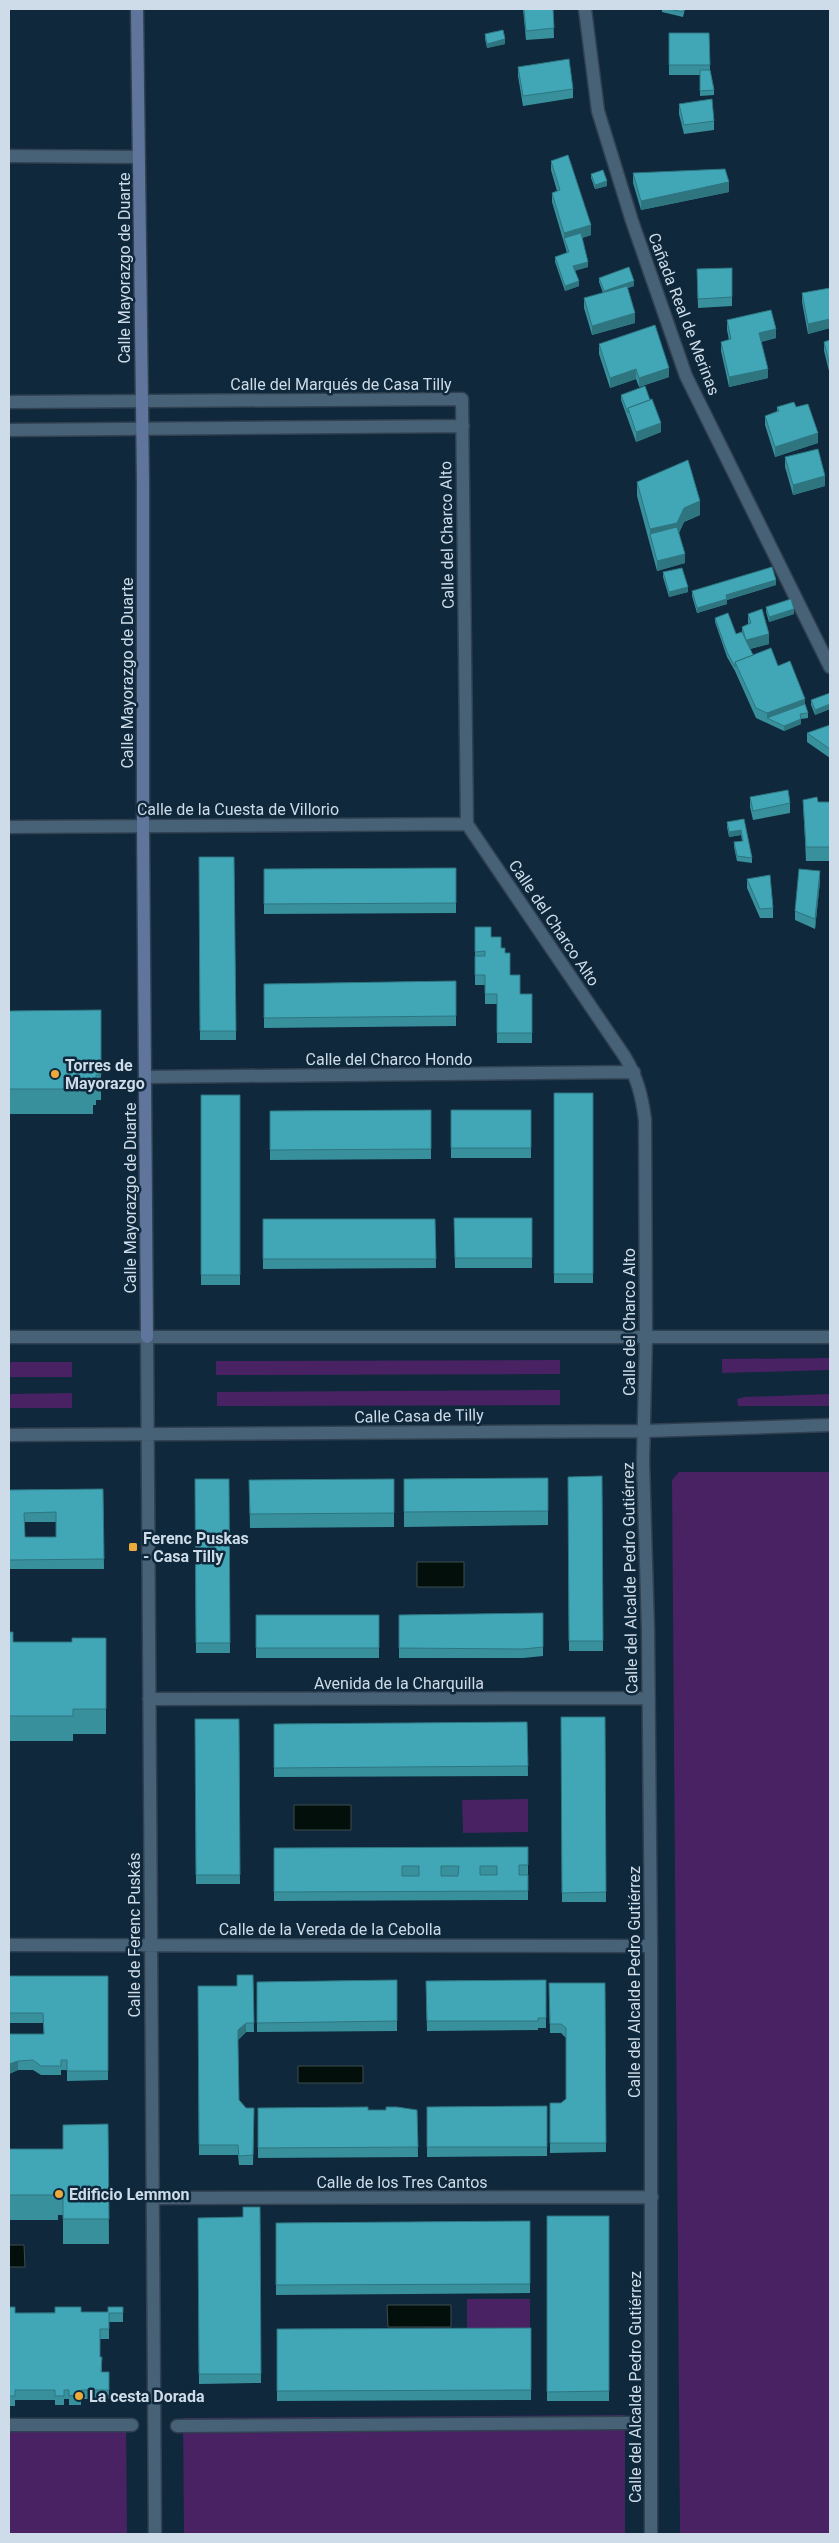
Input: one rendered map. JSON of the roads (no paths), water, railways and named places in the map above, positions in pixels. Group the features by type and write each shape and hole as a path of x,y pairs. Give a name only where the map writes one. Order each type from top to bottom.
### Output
{"street":[{"name":"Calle Mayorazgo de Duarte","path":"138,9 147,1337"},
{"name":"Cañada Real de Merinas","path":"585,9 598,111 632,221 686,376 830,667"},
{"path":"9,156 139,157"},
{"name":"Calle del Marqués de Casa Tilly","path":"9,402 462,399 463,426"},
{"path":"9,430 463,426"},
{"name":"Calle del Charco Alto","path":"463,426 468,824 634,1072 640,1090 645,1120 645,1431"},
{"name":"Calle de la Cuesta de Villorio","path":"9,827 468,824"},
{"name":"Calle del Charco Hondo","path":"145,1077 634,1072"},
{"path":"9,1337 830,1337"},
{"name":"Calle de Ferenc Puskás","path":"147,1337 155,2534"},
{"name":"Calle Casa de Tilly","path":"9,1435 147,1436 645,1431 830,1425"},
{"name":"Calle del Alcalde Pedro Gutiérrez","path":"645,1431 643,1461 649,1698 651,1946 651,2534"},
{"name":"Avenida de la Charquilla","path":"149,1699 649,1698"},
{"name":"Calle de la Vereda de la Cebolla","path":"9,1945 651,1946"},
{"name":"Calle de los Tres Cantos","path":"152,2198 652,2197"},
{"path":"177,2426 630,2423"},
{"path":"9,2426 132,2425"}],"place":[{"name":"Torres de Mayorazgo","path":"55,1074"},
{"name":"Ferenc Puskas - Casa Tilly","path":"133,1547"},
{"name":"Edificio Lemmon","path":"59,2194"},
{"name":"La cesta Dorada","path":"79,2396"}]}
